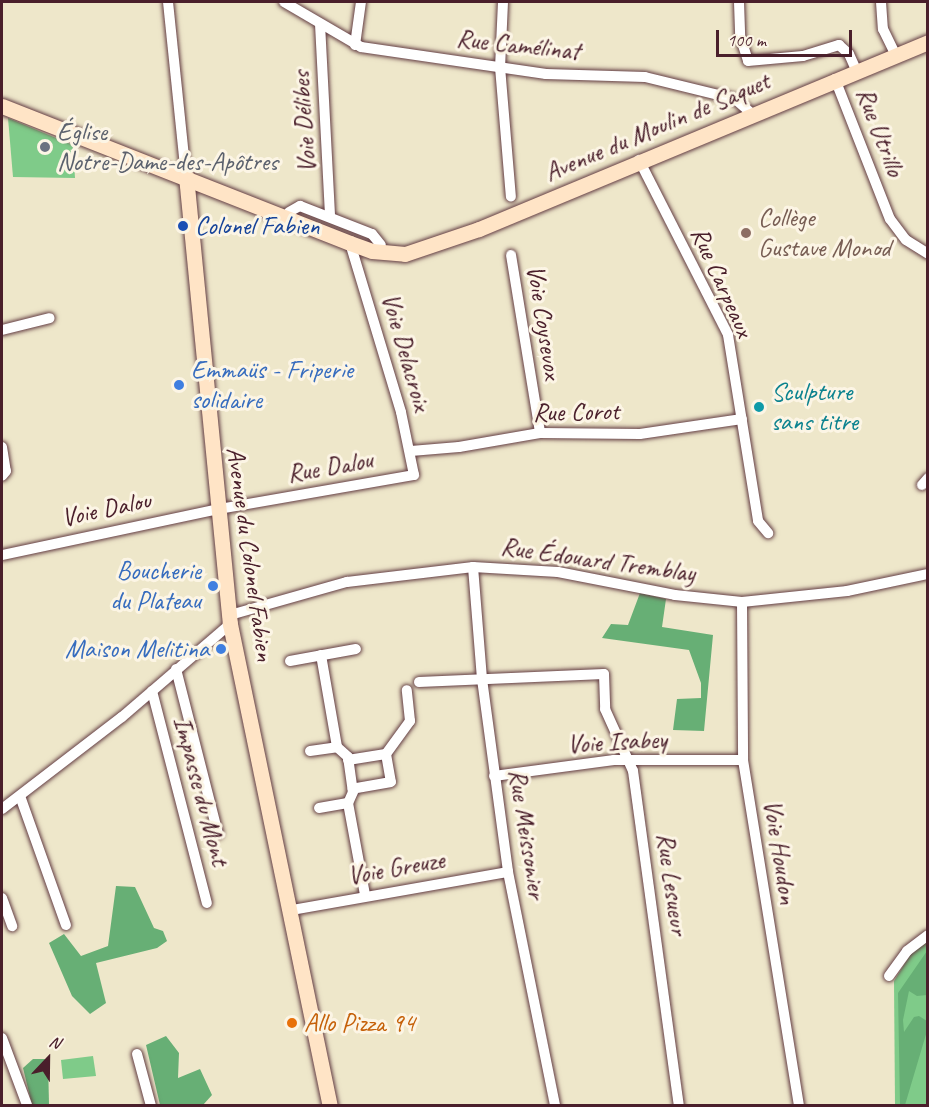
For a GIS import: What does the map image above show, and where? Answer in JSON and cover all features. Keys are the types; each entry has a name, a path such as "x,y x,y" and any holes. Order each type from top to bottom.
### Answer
{"main road":[{"name":"Avenue du Moulin de Saquet","path":"282,211 350,243 380,253 405,254 505,216 927,42"},
{"name":"Avenue du Moulin de Saquet","path":"2,106 186,176 381,245 422,243 505,216"},
{"name":"Avenue du Colonel Fabien","path":"186,176 230,620 292,910 330,1106"}],"street":[{"name":"Avenue du Colonel Fabien","path":"168,2 186,176"},
{"name":"Rue Camélinat","path":"284,2 355,45 555,75 645,77 735,99 751,114"},
{"path":"355,45 361,2"},
{"path":"503,2 500,67 512,197"},
{"path":"739,2 740,36 748,61 803,56 839,45 849,54 855,70"},
{"path":"881,2 883,29 895,54"},
{"name":"Voie Délibes","path":"320,24 332,193 330,217"},
{"name":"Rue Utrillo","path":"835,79 890,219 906,240 927,254"},
{"name":"Rue Carpeaux","path":"639,160 728,335 758,521 768,533"},
{"path":"282,211 300,206 372,234 381,245"},
{"name":"Voie Delacroix","path":"350,243 401,412 411,450 414,475"},
{"name":"Voie Coysevox","path":"511,255 540,433"},
{"path":"2,330 50,318"},
{"name":"Rue Corot","path":"411,450 459,447 540,433 639,434 742,419"},
{"path":"2,447 6,471 2,476"},
{"name":"Rue Dalou","path":"219,509 414,475"},
{"name":"Voie Dalou","path":"2,555 219,509"},
{"name":"Rue Édouard Tremblay","path":"2,809 152,691 230,620 347,582 473,567 558,572 675,595 742,602 847,591 927,574"},
{"name":"Rue Meissonier","path":"473,567 482,679 508,872 555,1106"},
{"name":"Voie Houdon","path":"742,602 743,760 799,1106"},
{"path":"290,661 356,649"},
{"path":"321,655 337,747 348,760 353,789 348,803 365,895"},
{"path":"176,669 218,834"},
{"name":"Rue Lesueur","path":"482,679 604,674 605,710 629,762 648,867 679,1106"},
{"path":"419,682 482,679"},
{"path":"348,760 386,754 410,721 407,690"},
{"name":"Impasse du Mont","path":"152,691 207,903"},
{"path":"310,751 337,747"},
{"path":"353,789 391,782 386,754"},
{"name":"Voie Isabey","path":"494,776 614,760 629,762 743,760"},
{"path":"20,796 66,926"},
{"path":"319,808 348,803"},
{"name":"Voie Greuze","path":"292,910 365,895 508,872"},
{"path":"2,898 12,927"},
{"path":"889,976 907,951 927,934"},
{"path":"2,1038 27,1105"},
{"path":"137,1053 151,1106"}],"green space":[{"path":"8,118 73,145 75,178 13,177"},
{"path":"640,593 666,599 662,627 713,635 704,731 673,730 677,699 701,698 701,683 689,650 602,638 611,624 628,625"},
{"path":"116,886 135,887 154,928 163,931 167,941 157,948 96,963 106,1003 90,1014 72,996 49,943 64,934 81,956 108,946"},
{"path":"927,940 927,1105 895,1105 894,981 910,955"},
{"path":"927,951 927,995 917,996 909,991 903,1020 904,1032 914,1017 919,1016 927,1021 927,1031 905,1105 900,1105 898,993"},
{"path":"166,1036 179,1053 178,1078 200,1069 212,1095 203,1105 160,1105 146,1045"},
{"path":"93,1056 96,1076 63,1079 61,1060"},
{"path":"33,1059 48,1059 49,1105 32,1105 23,1068"}],"place":[{"name":"Église Notre-Dame-des-Apôtres","path":"45,147"},
{"name":"Colonel Fabien","path":"183,226"},
{"name":"Collège Gustave Monod","path":"746,233"},
{"name":"Emmaüs - Friperie solidaire","path":"179,385"},
{"name":"Sculpture sans titre","path":"759,407"},
{"name":"Boucherie du Plateau","path":"213,586"},
{"name":"Maison Melitina","path":"221,649"},
{"name":"Allo Pizza 94","path":"292,1023"}]}
